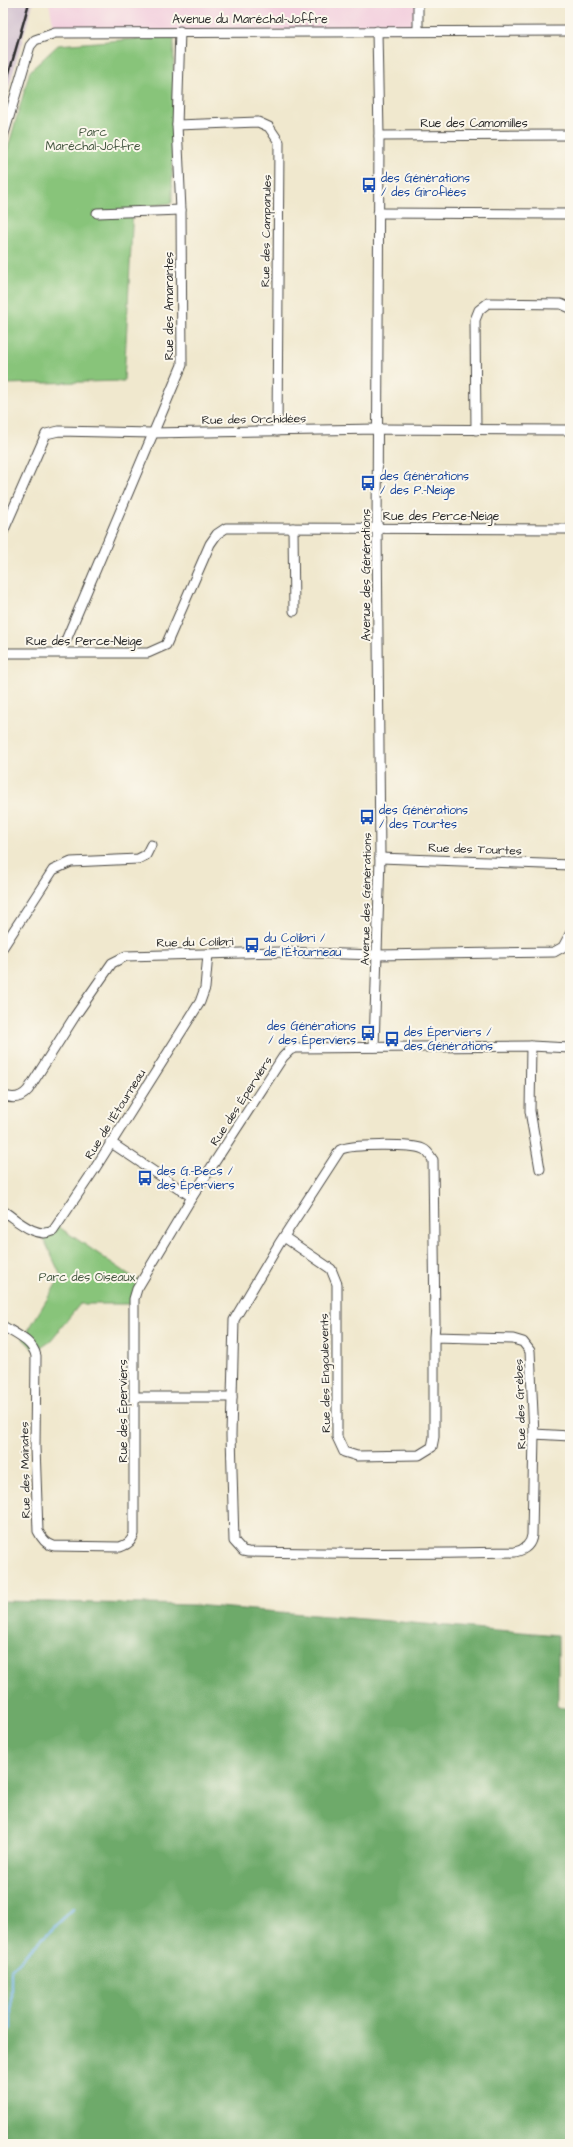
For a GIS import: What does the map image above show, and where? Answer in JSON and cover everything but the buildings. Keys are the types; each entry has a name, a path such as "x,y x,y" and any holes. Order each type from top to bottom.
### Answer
{"street":[{"path":"418,3 418,31"},
{"name":"Avenue du Maréchal-Joffre","path":"3,137 30,46 36,40 55,33 180,31 570,31"},
{"name":"Rue des Amarantes","path":"61,652 152,433 182,365 181,210 177,126 180,31"},
{"name":"Avenue des Générations","path":"374,1047 380,858 377,528 379,136 377,31"},
{"name":"Rue des Campanules","path":"177,126 258,122 274,131 279,142 277,431"},
{"name":"Rue des Camomilles","path":"379,136 570,135"},
{"path":"97,213 181,210"},
{"path":"378,213 570,214"},
{"path":"476,430 474,320 479,310 488,304 561,304 570,308"},
{"name":"Rue des Orchidées","path":"3,532 46,434 59,431 152,433 377,429 570,430"},
{"name":"Rue des Perce-Neige","path":"3,653 148,653 166,645 210,544 217,534 226,528 570,529"},
{"path":"293,528 294,611"},
{"path":"3,947 53,870 71,862 138,859 146,855 151,845"},
{"name":"Rue des Tourtes","path":"380,858 570,865"},
{"name":"Rue du Colibri","path":"3,1095 11,1098 19,1097 28,1090 75,1016 112,963 126,956 280,952 377,955 554,952 563,947 570,934"},
{"name":"Rue de l'Étourneau","path":"3,1211 34,1232 41,1234 53,1231 94,1170 110,1142 200,1002 205,988 208,954"},
{"path":"531,1046 530,1111 540,1169"},
{"name":"Rue des Éperviers","path":"129,1544 134,1534 136,1398 135,1295 138,1285 192,1197 283,1057 290,1050 295,1048 531,1046 570,1048"},
{"path":"110,1142 192,1197"},
{"name":"Rue des Grèbes","path":"350,1146 414,1146 427,1152 433,1160 434,1337 513,1339 523,1342 530,1351 534,1434 532,1535 528,1545 521,1551 417,1554 248,1552 243,1551 234,1541 231,1435 234,1320 284,1237 340,1150 350,1146"},
{"name":"Rue des Engoulevents","path":"284,1237 331,1269 334,1275 336,1284 337,1436 344,1452 357,1456 418,1455 432,1447 434,1437 434,1337"},
{"name":"Rue des Mainates","path":"3,1326 26,1341 32,1347 36,1356 35,1447 38,1531 40,1535 48,1545 54,1546 120,1547 129,1544"},
{"path":"136,1398 232,1397"},
{"path":"534,1434 570,1436"}],"shaded area":[{"path":"3,3 33,3 3,108"},
{"path":"49,3 418,3 418,31 55,33"}],"green space":[{"name":"Parc Maréchal-Joffre","path":"174,36 172,203 133,208 124,381 3,384 3,165 30,71 58,45"},
{"name":"Parc des Oiseaux","path":"56,1225 140,1282 134,1304 80,1304 51,1340 35,1351 23,1339 61,1276 41,1233"},
{"path":"3,1601 194,1605 558,1635 558,1705 570,1711 570,2144 3,2144"}],"waterway":[{"path":"3,2037 11,2027 11,1969 73,1909"}],"railway":[{"path":"3,94 29,3"}],"place":[{"name":"des Générations / des Giroflées","path":"369,185"},
{"name":"des Générations / des P.-Neige","path":"368,483"},
{"name":"des Générations / des Tourtes","path":"367,817"},
{"name":"du Colibri / de l'Étourneau","path":"252,945"},
{"name":"des Générations / des Éperviers","path":"368,1033"},
{"name":"des Éperviers / des Générations","path":"392,1039"},
{"name":"des G.-Becs / des Éperviers","path":"145,1178"}]}
